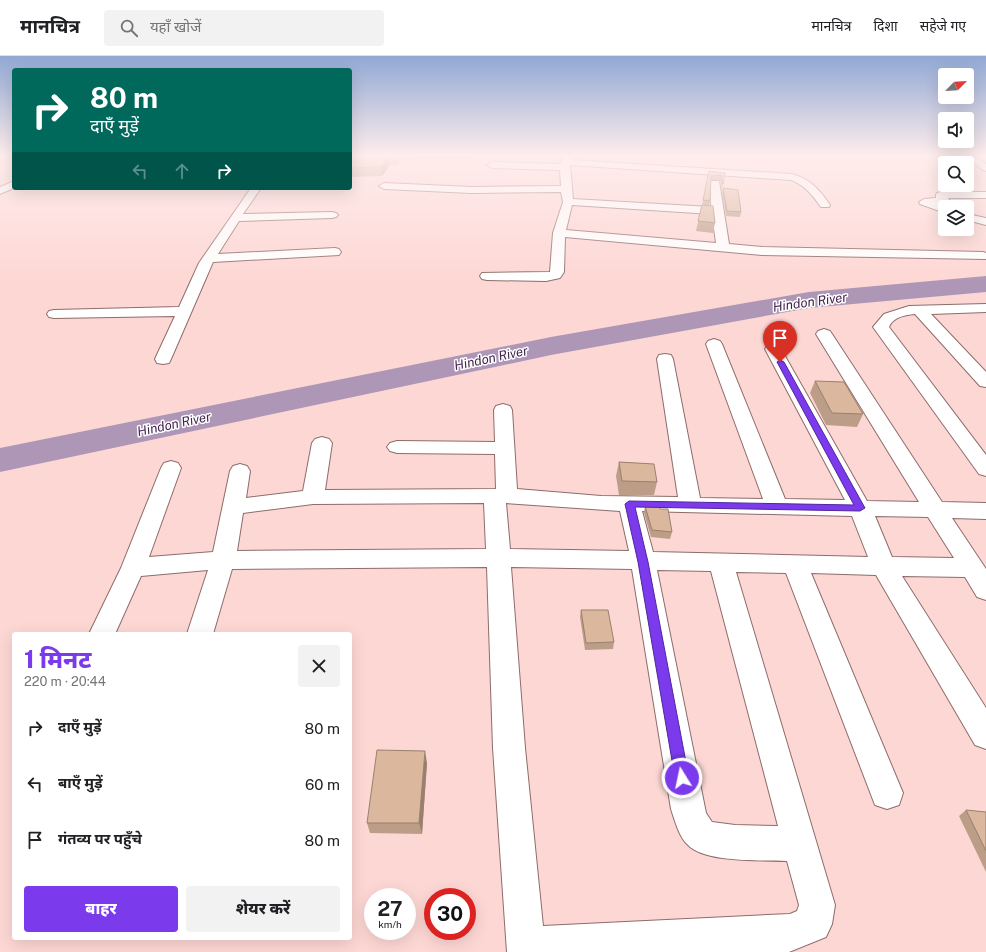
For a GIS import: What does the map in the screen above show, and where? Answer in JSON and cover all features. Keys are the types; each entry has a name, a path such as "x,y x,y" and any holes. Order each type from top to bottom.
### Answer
{"street":[{"path":"163,359 209,258 249,198"},
{"path":"487,276 546,277 555,275 557,272 559,233 568,202 567,198"},
{"path":"717,198 717,211 723,248"},
{"path":"819,198 825,205"},
{"path":"938,201 924,202 938,207"},
{"path":"568,202 717,211"},
{"path":"236,218 332,214"},
{"path":"974,219 986,222"},
{"path":"559,233 762,251 983,256"},
{"path":"209,258 335,252"},
{"path":"986,308 898,312 888,316 884,320 881,327 986,469"},
{"path":"919,310 986,382"},
{"path":"54,314 186,311"},
{"path":"824,334 986,590"},
{"path":"714,344 777,506"},
{"path":"773,349 860,508 884,567 986,735"},
{"path":"665,359 690,505"},
{"path":"503,410 505,448 501,496 499,558 508,748 526,949 790,933 813,924 817,905 721,563"},
{"path":"313,498 322,443"},
{"path":"397,447 505,448"},
{"path":"103,632 133,568 171,468"},
{"path":"201,632 223,560 240,471"},
{"path":"234,507 313,498 501,496 629,504 777,506 986,512"},
{"path":"629,504 643,562 688,809 694,825 703,836 718,840 800,844"},
{"path":"133,568 223,560 499,558 971,568"},
{"path":"795,565 887,793"}],"building":[{"path":"703,198 710,198 710,201 703,200"},
{"path":"725,198 739,198 741,212 727,211"},
{"path":"702,205 713,206 715,223 698,221"},
{"path":"815,381 844,382 863,414 832,413"},
{"path":"619,462 654,464 657,482 622,481"},
{"path":"645,506 659,506 660,509 668,509 672,532 652,530"},
{"path":"581,610 608,610 614,642 586,643"},
{"path":"377,750 425,751 419,823 367,823"},
{"path":"966,810 986,812 986,851"}],"waterway":[{"name":"Hindon River","path":"0,460 551,346 809,300 986,284"}],"route":[{"path":"682,778 643,562 629,504 860,508 780,362"}]}
